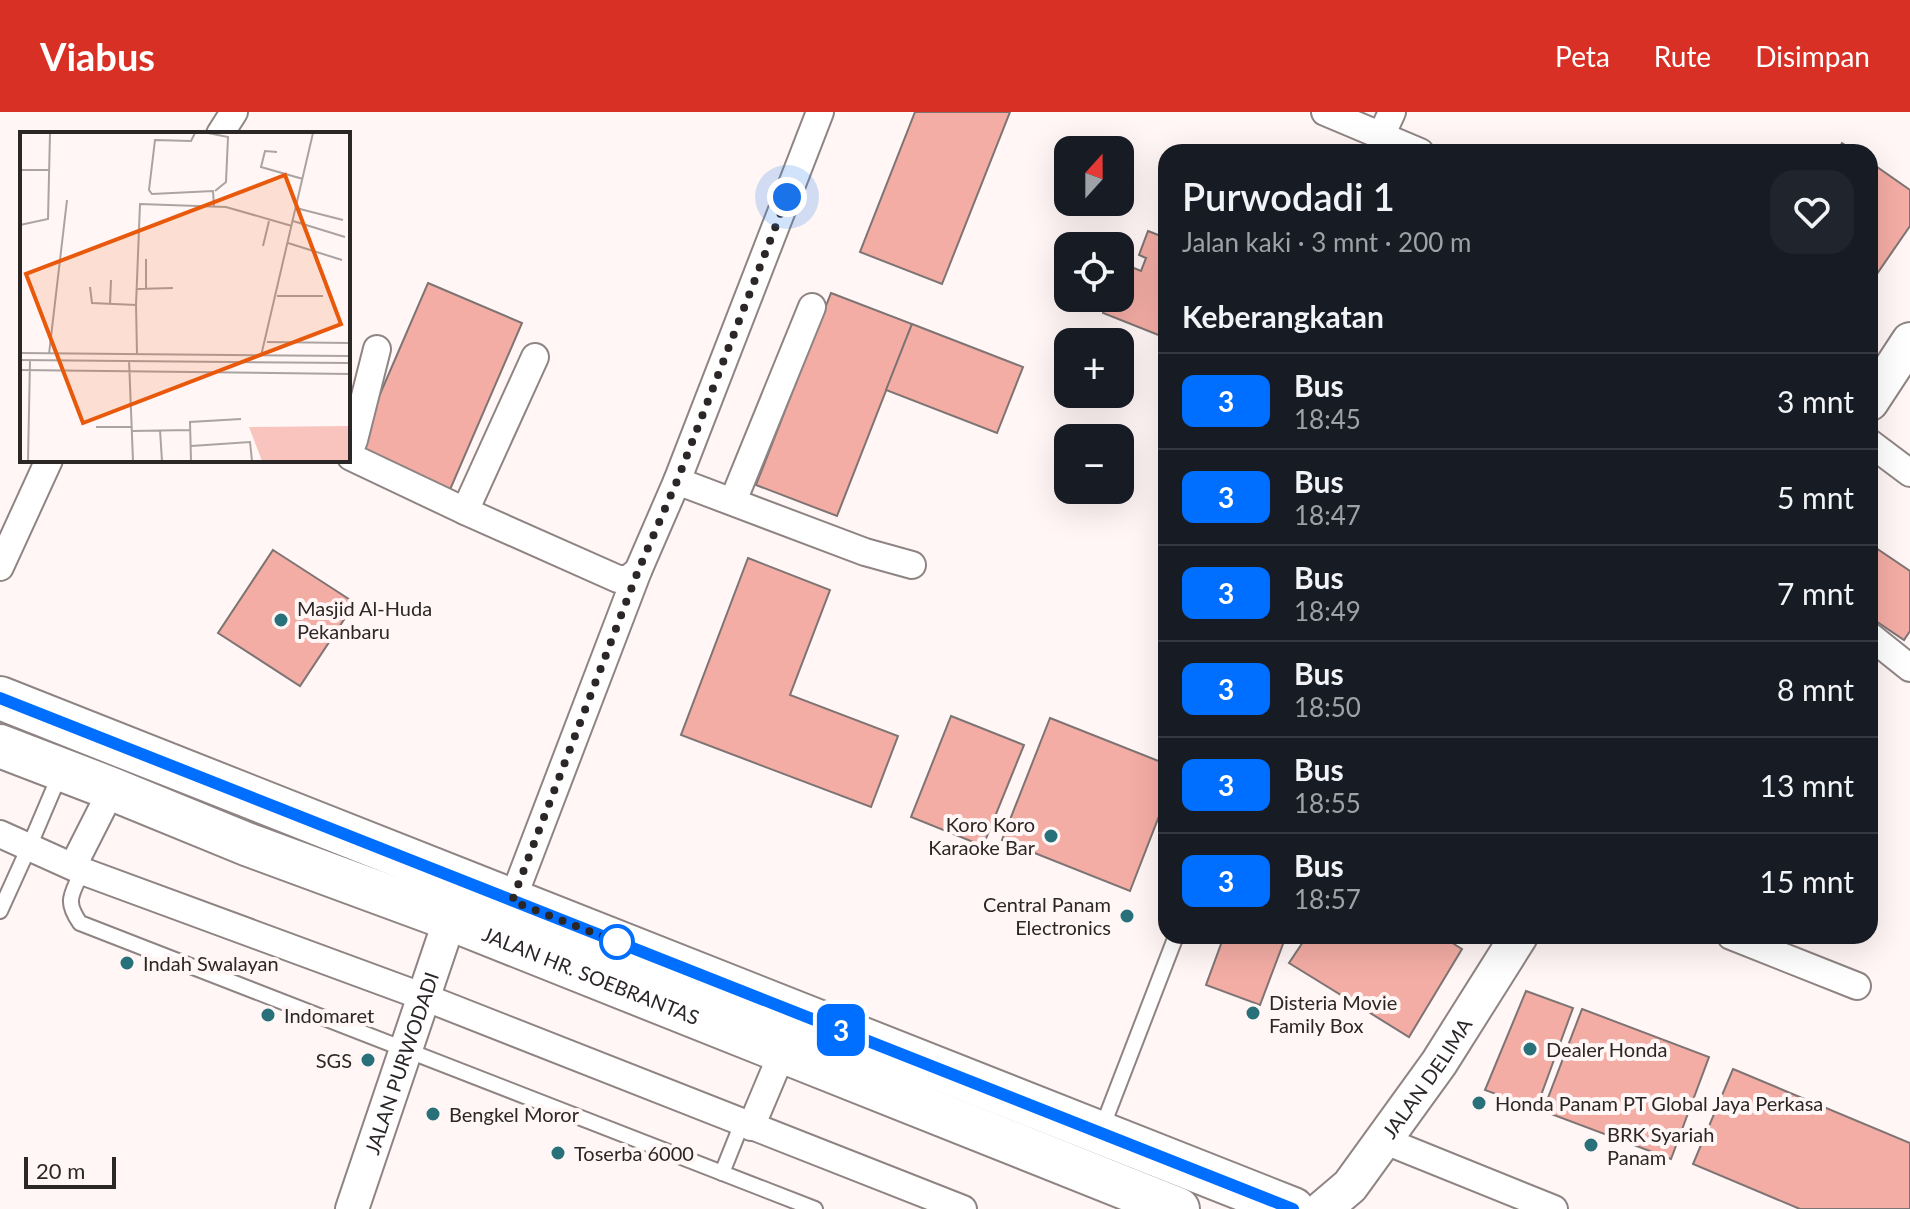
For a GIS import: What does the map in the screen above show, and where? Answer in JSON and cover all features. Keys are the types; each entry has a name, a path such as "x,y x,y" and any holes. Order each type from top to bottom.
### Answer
{"main road":[{"path":"1878,391 1908,350"},
{"name":"JALAN HR. SOEBRANTAS","path":"0,698 1293,1209"},
{"name":"JALAN HR. SOEBRANTAS","path":"0,746 249,845 450,919 1178,1209"},
{"name":"JALAN DELIMA","path":"1323,1209 1350,1186 1439,1063 1514,944"}],"street":[{"path":"221,132 234,112"},
{"path":"512,901 628,575 677,481 820,112"},
{"path":"1325,112 1400,144"},
{"path":"1381,136 1392,112"},
{"path":"733,501 812,307"},
{"path":"377,349 351,457 465,511 628,575"},
{"path":"465,511 535,357"},
{"path":"1878,449 1910,473"},
{"path":"0,567 48,462"},
{"path":"677,481 865,552 912,565"},
{"path":"1878,642 1910,668"},
{"path":"77,869 112,789"},
{"path":"0,834 77,869 424,997 963,1209"},
{"name":"JALAN PURWODADI","path":"352,1209 450,919"},
{"path":"1751,944 1857,986"},
{"path":"747,1125 783,1051"},
{"path":"1383,1140 1554,1209"}],"lane":[{"path":"0,911 61,770"},
{"path":"77,869 70,900 72,911 80,923 815,1209"},
{"path":"1100,1132 1173,944"},
{"path":"722,1173 747,1125"}],"building":[{"path":"915,112 1010,112 942,284 860,252"},
{"path":"1878,168 1910,190 1910,226 1878,272"},
{"path":"1148,231 1158,235 1158,335 1103,313 1134,312 1134,268 1141,271 1146,258 1139,255"},
{"path":"428,283 522,323 449,492 355,452"},
{"path":"831,293 912,324 837,516 756,485"},
{"path":"912,324 1023,367 997,433 886,390"},
{"path":"1878,549 1910,571 1910,631 1904,640 1878,622"},
{"path":"273,550 355,603 300,686 218,633"},
{"path":"748,558 830,590 790,695 898,736 871,807 681,735"},
{"path":"951,716 1024,745 983,846 911,817"},
{"path":"1050,718 1158,761 1158,819 1130,891 1002,840"},
{"path":"1221,944 1283,944 1260,1005 1206,985"},
{"path":"1302,944 1454,944 1462,949 1409,1037 1289,963"},
{"name":"Dealer Honda","path":"1526,991 1573,1008 1536,1109 1485,1090"},
{"path":"1582,1009 1709,1057 1671,1159 1543,1111"},
{"path":"1733,1069 1910,1143 1910,1209 1800,1209 1693,1164"}],"bus line":[{"name":"3","path":"0,698 1293,1209"}],"place":[{"name":"Masjid Al-Huda Pekanbaru","path":"281,620"},
{"name":"Koro Koro Karaoke Bar","path":"1051,836"},
{"name":"Central Panam Electronics","path":"1127,916"},
{"name":"Indah Swalayan","path":"127,963"},
{"name":"Disteria Movie Family Box","path":"1253,1013"},
{"name":"Indomaret","path":"268,1015"},
{"name":"Dealer Honda","path":"1530,1049"},
{"name":"SGS","path":"368,1060"},
{"name":"Honda Panam PT Global Jaya Perkasa","path":"1479,1103"},
{"name":"Bengkel Moror","path":"433,1114"},
{"name":"BRK Syariah Panam","path":"1591,1145"},
{"name":"Toserba 6000","path":"558,1153"}],"route":[{"path":"617,942 630,947 512,901 638,571 677,481 787,197"}]}
